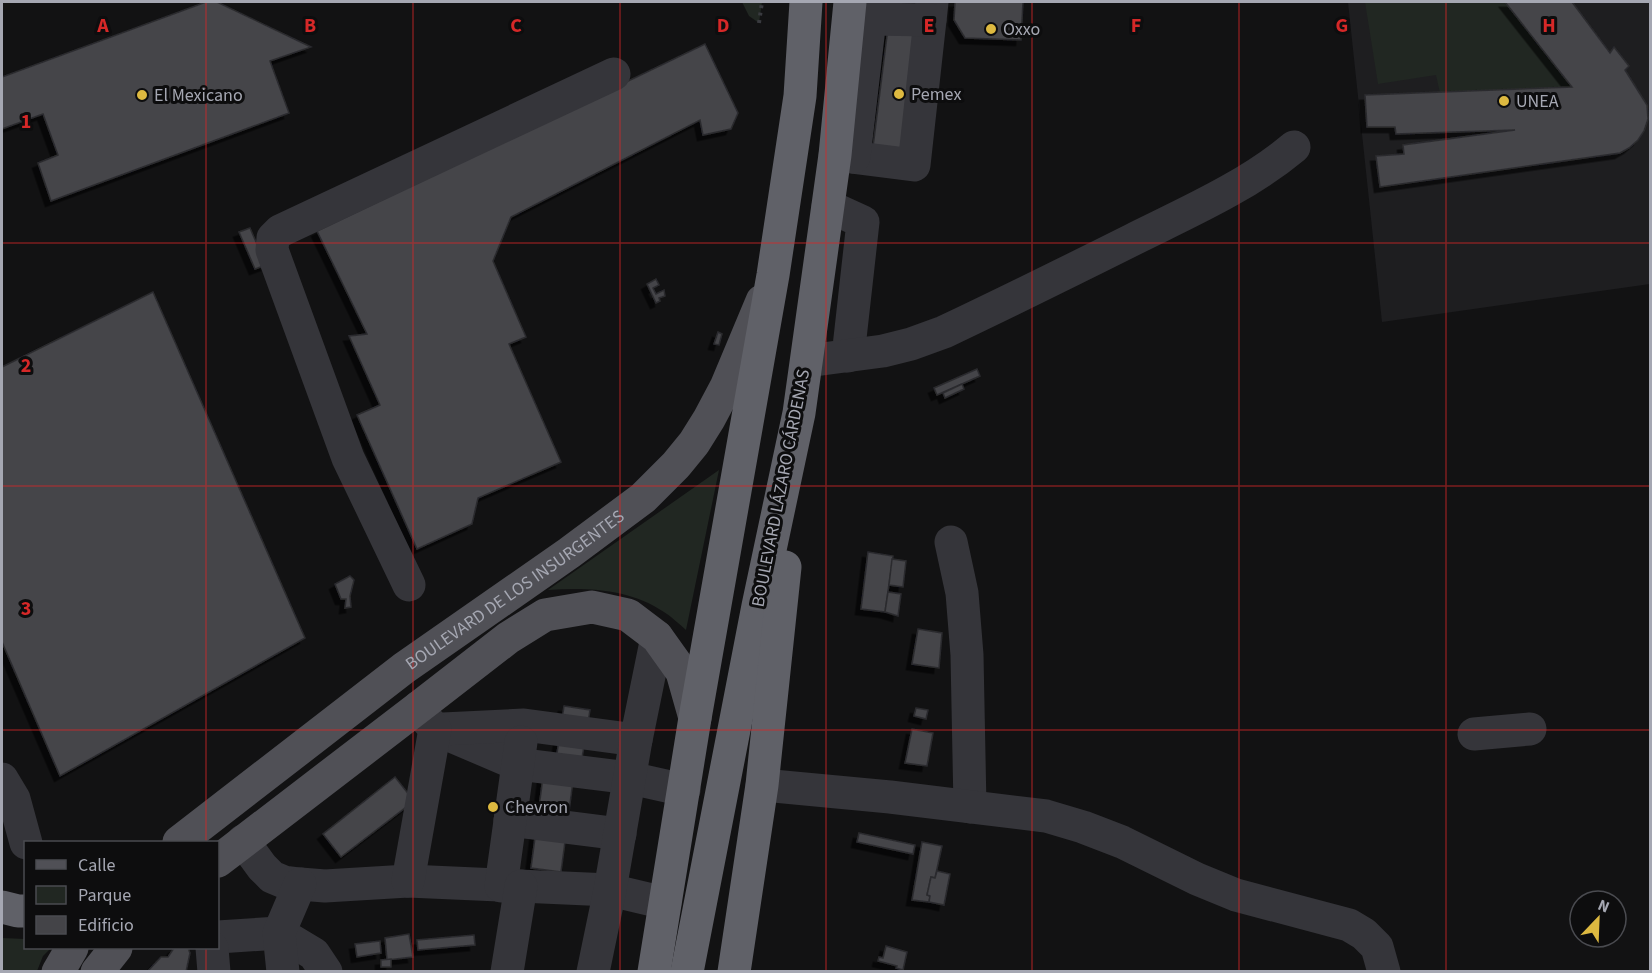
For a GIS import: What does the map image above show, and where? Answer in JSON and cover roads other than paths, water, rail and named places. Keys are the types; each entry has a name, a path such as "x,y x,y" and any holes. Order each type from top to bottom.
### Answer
{"highway":[{"path":"800,2 800,96"},
{"path":"654,972 695,718 773,275 800,96 806,2"},
{"name":"BOULEVARD LÁZARO CÁRDENAS","path":"687,972 758,606 799,413 828,206 842,148 850,2"},
{"path":"842,148 856,25 863,2"},
{"path":"734,972 762,785 799,413"},
{"path":"2,907 24,911"}],"main road":[{"name":"BOULEVARD DE LOS INSURGENTES","path":"181,841 404,668 579,546 643,498 676,465 694,443 709,419 722,395 773,275"},
{"name":"BOULEVARD DE LOS INSURGENTES","path":"219,860 243,841 427,718 508,638 545,615 592,607 628,615 657,637 682,672 695,718"},
{"path":"404,668 427,718"},
{"path":"58,972 71,949"},
{"path":"97,972 115,949"}],"lane":[{"path":"931,11 914,165 842,148 870,19 931,11"},
{"path":"409,585 348,458 273,249 273,238 280,231 615,74"},
{"path":"807,361 883,351 944,332 1202,205 1251,179 1294,147"},
{"path":"828,206 863,222 848,356"},
{"path":"951,542 962,594 967,655 970,807"},
{"path":"593,972 657,637"},
{"path":"427,718 524,725 636,740"},
{"path":"427,718 517,764 630,778 684,790"},
{"path":"408,881 427,718"},
{"path":"507,972 511,886 510,820 524,725"},
{"path":"1474,734 1530,729"},
{"path":"2,779 14,799 25,841"},
{"path":"762,785 1046,816 1083,827 1122,842 1197,879 1236,895 1349,925 1364,934 1377,947 1384,972"},
{"path":"510,820 620,834"},
{"path":"243,841 262,867 272,877 284,882 325,886 408,881 610,890 665,903"},
{"path":"282,972 279,933 300,884"},
{"path":"219,937 279,933 314,954 326,972"},
{"path":"212,949 214,972"}],"place":[{"name":"Oxxo","path":"991,29"},
{"name":"Pemex","path":"899,94"},
{"name":"El Mexicano","path":"142,95"},
{"name":"UNEA","path":"1504,101"},
{"name":"Chevron","path":"493,807"}]}
